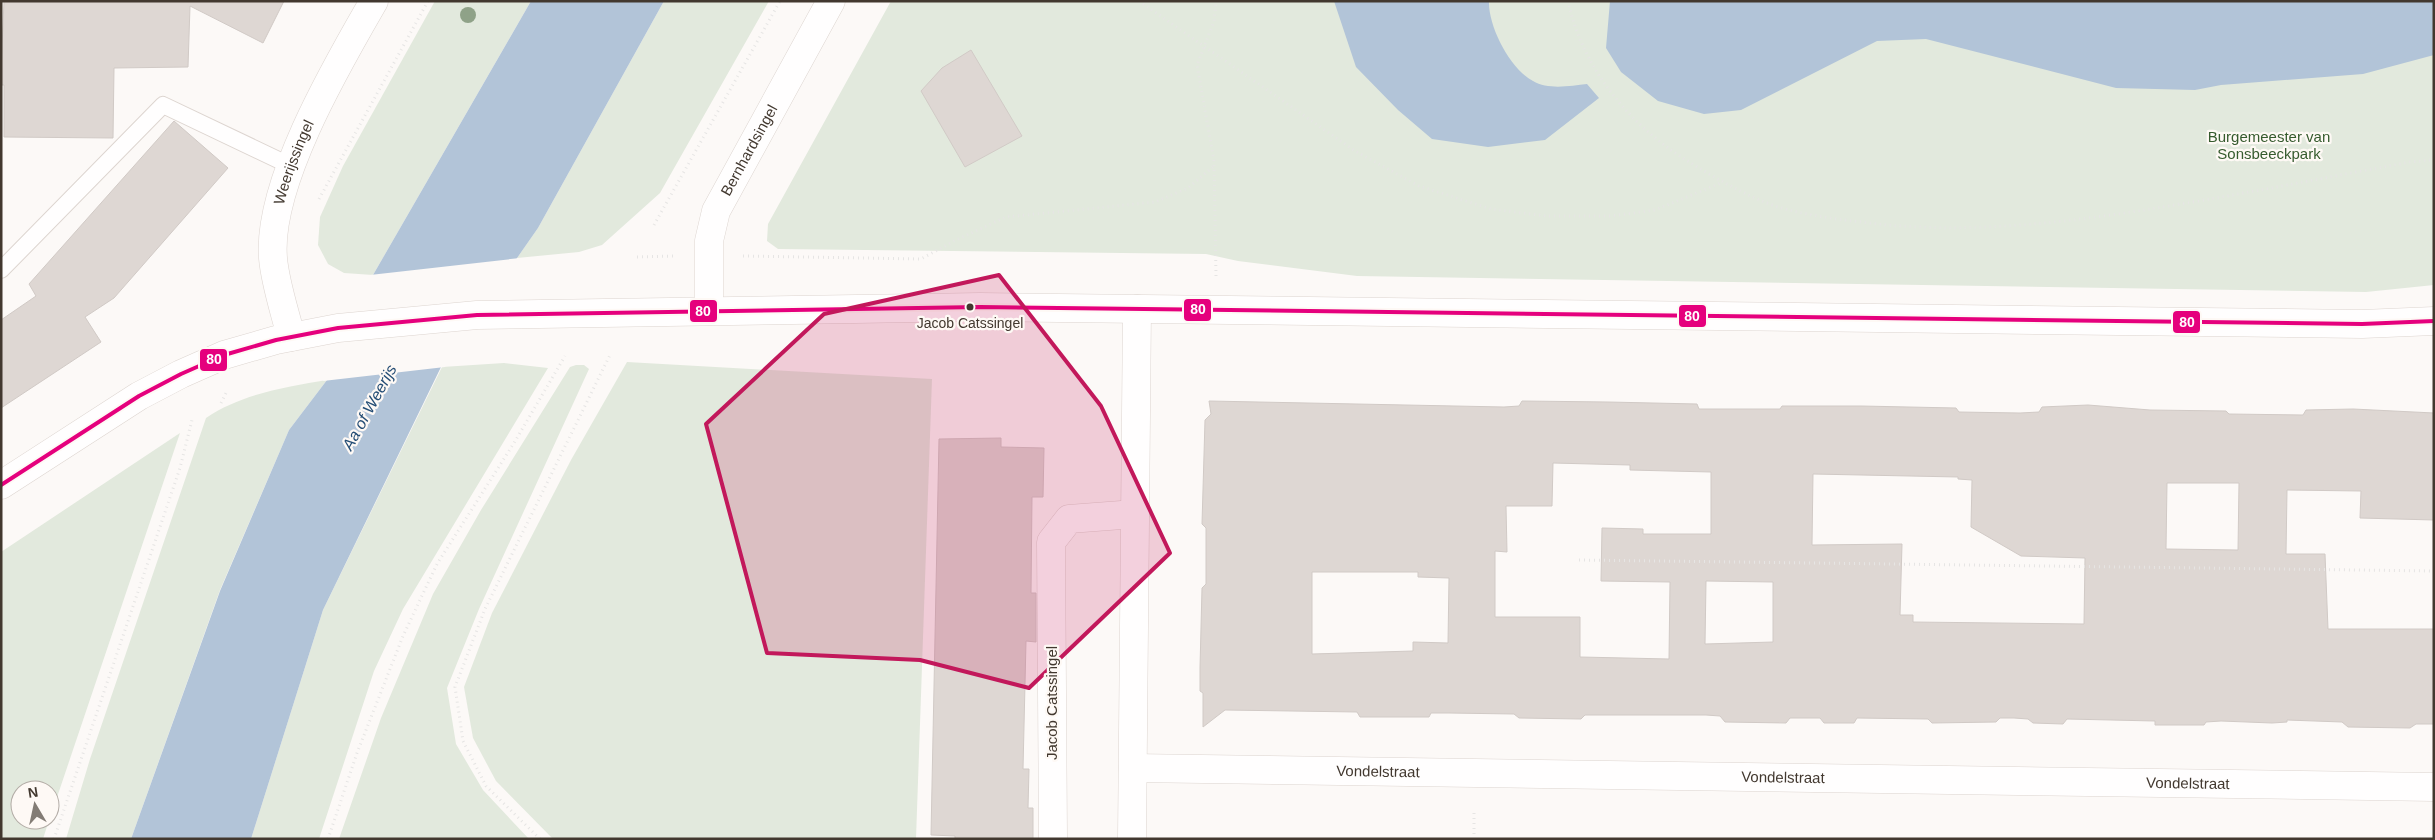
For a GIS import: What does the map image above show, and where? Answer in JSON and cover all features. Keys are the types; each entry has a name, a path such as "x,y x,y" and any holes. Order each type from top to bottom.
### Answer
{"street":[{"name":"Weerijssingel","path":"291,337 273,259 273,236 278,205 291,166 338,64 374,1"},
{"name":"Bernhardsingel","path":"709,311 709,255 712,226 724,194 831,1"},
{"path":"1,485 154,387 210,360 260,344 291,337 415,320 477,315 980,308 2362,324 2434,321"},
{"path":"1132,839 1137,309"},
{"name":"Jacob Catssingel","path":"1053,839 1051,542 1069,518 1135,514"},
{"name":"Vondelstraat","path":"1133,768 2434,787"}],"lane":[{"path":"1,270 163,105 291,166"}],"path":[{"path":"319,200 428,1"},
{"path":"654,225 780,1"},
{"path":"1139,1 1355,151 1419,186 1491,209 1547,216 1612,216 1656,210 1721,183"},
{"path":"1216,1 1214,22 1197,65 1214,166 1216,310"},
{"path":"1568,1 1588,58 1626,112 1663,146 1721,183 1769,204 1823,217 1901,227 1993,228 2095,218 2410,162 2434,160"},
{"path":"637,257 709,255 921,259 1006,217 1155,202 1188,188 1214,166"},
{"path":"540,839 486,786 463,741 455,687 485,609 610,355"},
{"path":"328,839 356,753 395,654 432,573 565,356"},
{"path":"54,839 176,477 192,420"},
{"path":"1579,560 2434,571"}],"highlighted area":[{"path":"999,275 1101,406 1170,553 1029,688 920,660 767,653 706,424 824,314"}],"green space":[{"path":"435,1 531,1 373,275 344,273 328,264 318,245 320,217 343,166"},
{"path":"664,1 769,1 660,193 602,245 579,252 517,258 538,228"},
{"name":"Burgemeester van Sonsbeeckpark","path":"891,1 2434,1 2434,285 2366,292 1357,276 1238,261 1206,254 778,249 767,241 768,224"},
{"path":"627,362 932,379 916,839 553,839 496,781 473,738 464,687 492,613 571,460"},
{"path":"504,363 548,368 403,609 374,671 319,839 251,839 323,610 442,367"},
{"path":"584,365 589,369 479,609 447,688 456,744 483,790 529,839 339,839 381,718 433,594 481,510 570,367"},
{"path":"327,380 289,430 220,590 131,839 66,839 90,759 206,418 249,397"},
{"path":"180,433 60,788 60,780 10,780 10,830 46,830 43,839 1,839 1,552"}],"water":[{"name":"Aa of Weerijs","path":"531,1 664,1 538,228 441,367 323,610 251,839 131,839 220,591 289,430 327,380 373,275"},
{"path":"1334,1 1489,1 1496,34 1509,57 1524,75 1545,86 1559,87 1587,84 1599,98 1545,140 1488,147 1432,139 1398,110 1356,67"},
{"path":"1610,1 2434,1 2434,55 2363,74 2221,85 2195,90 2116,88 1926,39 1877,41 1741,110 1704,114 1658,101 1621,72 1606,48"}],"pier":[{"path":"520,258 445,367 323,381 370,275"}],"building":[{"path":"4,1 284,1 263,43 190,6 188,67 114,68 113,138 4,137 4,85 1,85 1,71"},
{"path":"971,50 1022,136 965,167 921,91 942,68"},
{"path":"174,121 228,168 114,298 85,317 101,342 1,408 1,320 36,296 29,284"},
{"path":"1209,401 1504,407 1519,406 1522,401 1608,402 1697,404 1699,409 1861,406 1956,408 1959,412 2020,413 2039,412 2042,407 2088,405 2150,410 2226,411 2229,414 2303,415 2306,410 2353,409 2434,413 2434,520 2360,518 2361,491 2287,490 2286,554 2325,554 2328,629 2434,629 2434,724 2416,724 2410,728 2348,727 2342,722 2287,720 2287,722 2272,723 2221,721 2206,722 2204,725 2155,725 2155,721 2067,719 2063,724 2033,723 2028,719 2014,718 2000,718 1996,722 1932,723 1928,719 1857,718 1854,723 1824,723 1820,718 1790,718 1786,723 1725,722 1720,716 1706,715 1585,715 1581,719 1519,718 1514,714 1431,713 1429,717 1360,717 1357,712 1225,710 1203,727 1203,693 1200,691 1200,668 1202,588 1206,584 1206,528 1202,524 1205,420 1211,414","holes":["1553,463 1630,465 1630,470 1711,472 1711,534 1643,534 1643,529 1602,528 1601,581 1670,582 1669,659 1580,657 1580,617 1495,617 1495,551 1507,552 1506,506 1552,506","1813,474 1958,477 1958,479 1972,480 1971,527 2021,556 2085,558 2084,624 1913,622 1913,615 1900,615 1902,544 1812,545","2167,483 2239,483 2238,550 2166,549","1312,572 1418,572 1418,577 1449,578 1448,643 1413,642 1413,651 1312,654","1706,581 1773,582 1773,642 1705,644"]},
{"path":"1001,438 1001,447 1044,448 1043,497 1032,497 1031,593 1036,593 1036,642 1026,641 1023,769 1029,769 1028,808 1033,808 1033,839 955,839 955,836 931,835 939,439"}],"transit line":[{"name":"80","path":"1,485 139,396 181,374 224,355 276,340 338,328 477,315 980,307 2362,324 2434,321"}],"place":[{"name":"Jacob Catssingel","path":"970,307"}]}
